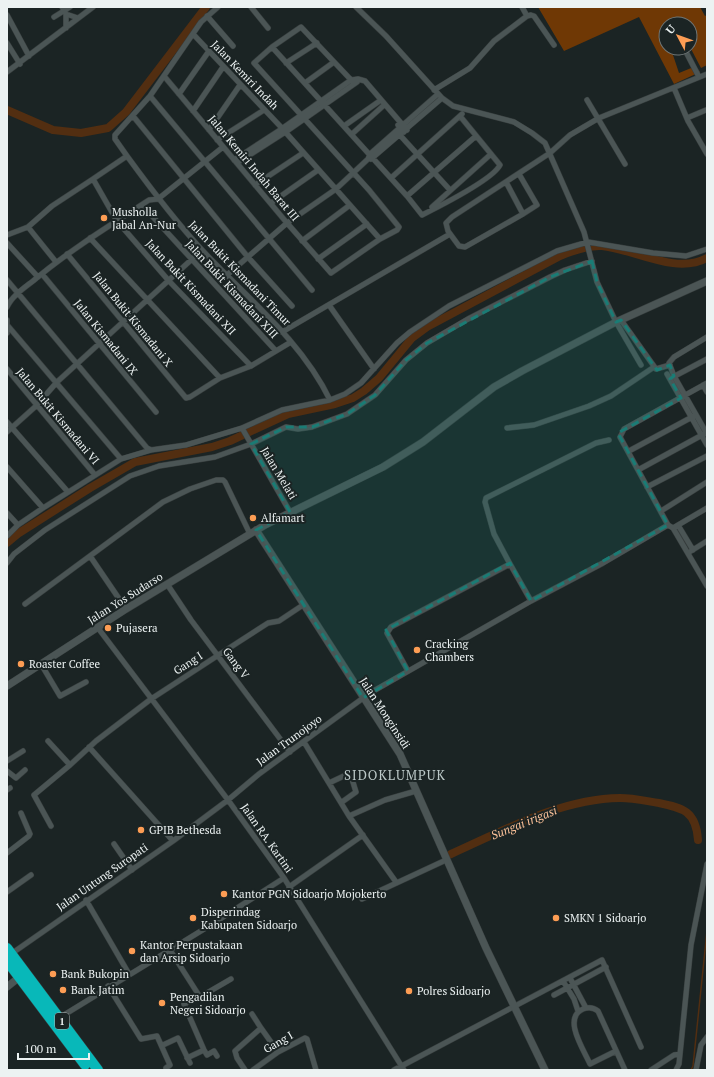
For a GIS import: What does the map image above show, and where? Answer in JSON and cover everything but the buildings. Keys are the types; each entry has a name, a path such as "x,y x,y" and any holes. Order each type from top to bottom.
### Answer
{"highway":[{"name":"1","path":"8,955 17,972 89,1070"},
{"name":"1","path":"17,972 59,1018 98,1070"}],"main road":[{"name":"Jalan Yos Sudarso","path":"7,686 126,609 253,532 290,512 383,467 423,442 494,388 522,371 618,321 707,281"},
{"name":"Jalan Monginsidi","path":"253,532 303,604 386,731 396,749 416,790 446,860 545,1070"},
{"path":"7,987 17,972"}],"street":[{"path":"54,17 70,7"},
{"path":"7,72 20,64 93,7"},
{"path":"218,7 207,16 150,96 133,116 247,256 292,306"},
{"path":"251,7 268,28"},
{"path":"356,7 386,36 438,94 453,106 514,122 540,138 550,153 588,244 597,282 640,365"},
{"path":"522,7 528,16"},
{"path":"64,10 78,18"},
{"path":"64,10 66,28"},
{"path":"7,15 29,56"},
{"path":"207,16 233,46"},
{"path":"227,275 286,223 336,189 400,128 470,68 494,42 528,16 534,16 554,45"},
{"path":"353,82 301,27 254,62 254,65 399,227 397,230 380,239"},
{"name":"Jalan Kemiri Indah","path":"193,34 208,52 284,131 380,239"},
{"path":"7,42 20,64"},
{"path":"286,63 317,43"},
{"path":"272,48 352,134 422,215 464,192 499,168 499,163 460,116"},
{"path":"179,94 208,52"},
{"path":"688,56 699,78"},
{"path":"305,83 334,62"},
{"path":"193,111 223,67"},
{"path":"519,174 537,205 465,247 459,246 446,226 448,220 550,153 570,135 599,118 707,74"},
{"name":"Jalan Kemiri Indah Barat III","path":"164,76 286,223 329,272 334,272 380,239"},
{"path":"235,161 284,131 353,82 363,84 404,132"},
{"path":"209,130 240,85"},
{"path":"674,88 687,118 707,154"},
{"path":"371,157 404,132 438,94"},
{"path":"150,96 312,290"},
{"path":"588,100 625,164"},
{"path":"344,126 379,101"},
{"path":"379,101 404,132 417,154 450,190"},
{"path":"352,134 383,106"},
{"path":"217,140 264,110"},
{"path":"391,178 466,110"},
{"path":"687,118 706,110"},
{"name":"Jalan Bukit Kismadani Timur","path":"133,116 115,135 115,139 158,199 202,250 291,342 322,383 330,400"},
{"path":"407,196 476,136"},
{"path":"7,307 19,292 56,262 90,238 142,205 153,199 158,199 223,147"},
{"path":"255,185 303,153"},
{"path":"427,212 492,154"},
{"path":"7,235 28,227 52,206 127,156"},
{"path":"271,204 318,170"},
{"name":"Jalan Bukit Kismadani XII","path":"93,179 117,221 169,281 250,366"},
{"path":"506,182 523,214"},
{"path":"458,183 464,192"},
{"name":"Jalan Bukit Kismadani XIII","path":"142,205 276,351"},
{"path":"302,240 350,205"},
{"path":"318,259 367,224"},
{"path":"28,227 56,262"},
{"path":"282,332 450,234"},
{"path":"90,238 220,378 250,366 291,342"},
{"name":"Jalan Kismadani IX","path":"7,243 40,275 156,412"},
{"path":"7,536 18,525 43,508 121,459 151,450 186,445 244,430 282,410 330,400 354,389 402,339 449,306 557,251 588,244 686,256 707,249"},
{"path":"7,432 36,406 57,382 202,250"},
{"name":"Jalan Bukit Kismadani X","path":"67,254 183,396 190,398 220,378"},
{"path":"7,563 14,554 45,530 130,476 159,466 205,460 250,443 286,427 298,429 312,427 347,414 375,395 406,360 427,343 468,319 550,277 591,259"},
{"path":"7,280 19,292 147,448 151,450"},
{"path":"329,305 374,369"},
{"path":"7,320 7,333"},
{"path":"618,321 654,366 659,369 670,365"},
{"path":"8,326 121,459"},
{"path":"707,338 674,357 670,361 670,376 705,434 707,444"},
{"path":"670,376 707,359"},
{"path":"507,428 534,425 589,406 611,396 654,366"},
{"name":"Jalan Bukit Kismadani VI","path":"7,369 36,406 95,475"},
{"path":"707,392 705,384 621,432 620,437 661,511 691,551 704,575 707,586"},
{"path":"629,452 694,416"},
{"path":"7,422 68,492"},
{"name":"Jalan Melati","path":"244,430 290,512"},
{"path":"638,470 705,434"},
{"path":"531,600 494,534 485,502 486,498 596,443 609,440"},
{"path":"647,487 707,456"},
{"path":"7,467 43,508"},
{"path":"25,604 163,502 190,489 216,480 223,480 225,482 253,532"},
{"path":"661,511 707,482"},
{"name":"Jalan Trunojoyo","path":"228,800 259,774 363,698 531,600 707,508"},
{"path":"7,513 18,525"},
{"path":"691,551 707,541"},
{"path":"90,556 126,609"},
{"path":"408,671 387,633 389,629 510,564"},
{"name":"Gang V","path":"167,584 218,656 290,752"},
{"name":"Gang I","path":"51,826 33,796 89,747 151,699 268,623 280,621 303,604"},
{"name":"Jalan RA. Kartini","path":"98,628 228,800 284,878 403,1068"},
{"path":"41,664 60,696 86,682"},
{"path":"48,741 70,765"},
{"path":"304,742 342,802 349,816 396,882"},
{"path":"89,747 173,841"},
{"path":"7,761 23,751"},
{"path":"7,771 16,778 25,770"},
{"path":"329,783 346,775 352,779 356,792 342,802"},
{"path":"349,816 385,800 416,790"},
{"name":"Jalan Untung Suropati","path":"8,955 86,900 132,870 228,800"},
{"path":"8,850 30,834 21,813"},
{"path":"289,887 363,835"},
{"path":"114,844 132,870"},
{"path":"362,899 446,860"},
{"path":"676,1070 680,1054 691,945 707,864"},
{"path":"7,892 31,875"},
{"path":"59,1018 108,986 170,950 284,878"},
{"path":"86,900 129,974"},
{"path":"170,950 199,996"},
{"path":"394,1070 403,1068 602,960 640,1047"},
{"path":"554,995 606,967"},
{"path":"570,978 586,1008"},
{"path":"206,1054 184,1004 199,996 202,997 231,979"},
{"path":"563,981 574,999 578,1011"},
{"path":"108,986 141,1039 156,1035 163,1045 170,1064 166,1068"},
{"path":"616,1051 590,1064 574,1028 574,1017 578,1011 586,1008 598,1010 625,1070"},
{"path":"252,1014 278,1052"},
{"path":"245,1070 237,1058 235,1051 261,1028"},
{"path":"696,1070 701,1045 707,1037"},
{"path":"163,1045 178,1038 189,1061 214,1051 217,1056"},
{"name":"Gang I","path":"253,1070 278,1052 306,1039 316,1070"},
{"path":"651,1070 674,1055 680,1054"}],"highlighted area":[{"path":"592,261 597,282 616,322 621,320 657,370 670,365 674,376 670,379 681,398 618,433 668,525 531,601 510,563 386,630 408,671 363,698 256,530 290,512 251,444 286,427 312,427 347,414 375,395 406,360 427,343 550,277"}],"shaded area":[{"path":"538,7 700,7 705,16 707,15 707,65 701,68 695,56 698,56 698,16 658,16 658,53 639,17 564,51"},
{"path":"659,56 673,56 679,73 696,66 700,72 674,84"}],"waterway":[{"path":"7,110 53,130 81,133 108,128 126,112 206,7"},
{"path":"7,543 19,533 90,488 135,462 212,447 230,441 288,414 335,404 353,398 379,378 412,338 427,327 560,256 586,247 602,246 654,260 682,264 707,258"},
{"name":"Sungai irigasi","path":"451,854 533,817 554,810 576,804 620,798 659,803 687,812 697,830 698,840"},
{"path":"691,1070 693,1066 707,931"}],"place":[{"name":"Musholla Jabal An-Nur","path":"104,218"},
{"name":"Alfamart","path":"253,518"},
{"name":"Pujasera","path":"108,628"},
{"name":"Cracking Chambers","path":"417,650"},
{"name":"Roaster Coffee","path":"21,664"},
{"name":"GPIB Bethesda","path":"141,830"},
{"name":"Kantor PGN Sidoarjo Mojokerto","path":"224,894"},
{"name":"Disperindag Kabupaten Sidoarjo","path":"193,918"},
{"name":"SMKN 1 Sidoarjo","path":"556,918"},
{"name":"Kantor Perpustakaan dan Arsip Sidoarjo","path":"132,951"},
{"name":"Bank Bukopin","path":"53,974"},
{"name":"Bank Jatim","path":"63,990"},
{"name":"Polres Sidoarjo","path":"409,991"},
{"name":"Pengadilan Negeri Sidoarjo","path":"162,1003"}],"district":[{"name":"SIDOKLUMPUK","path":"395,775"}]}
